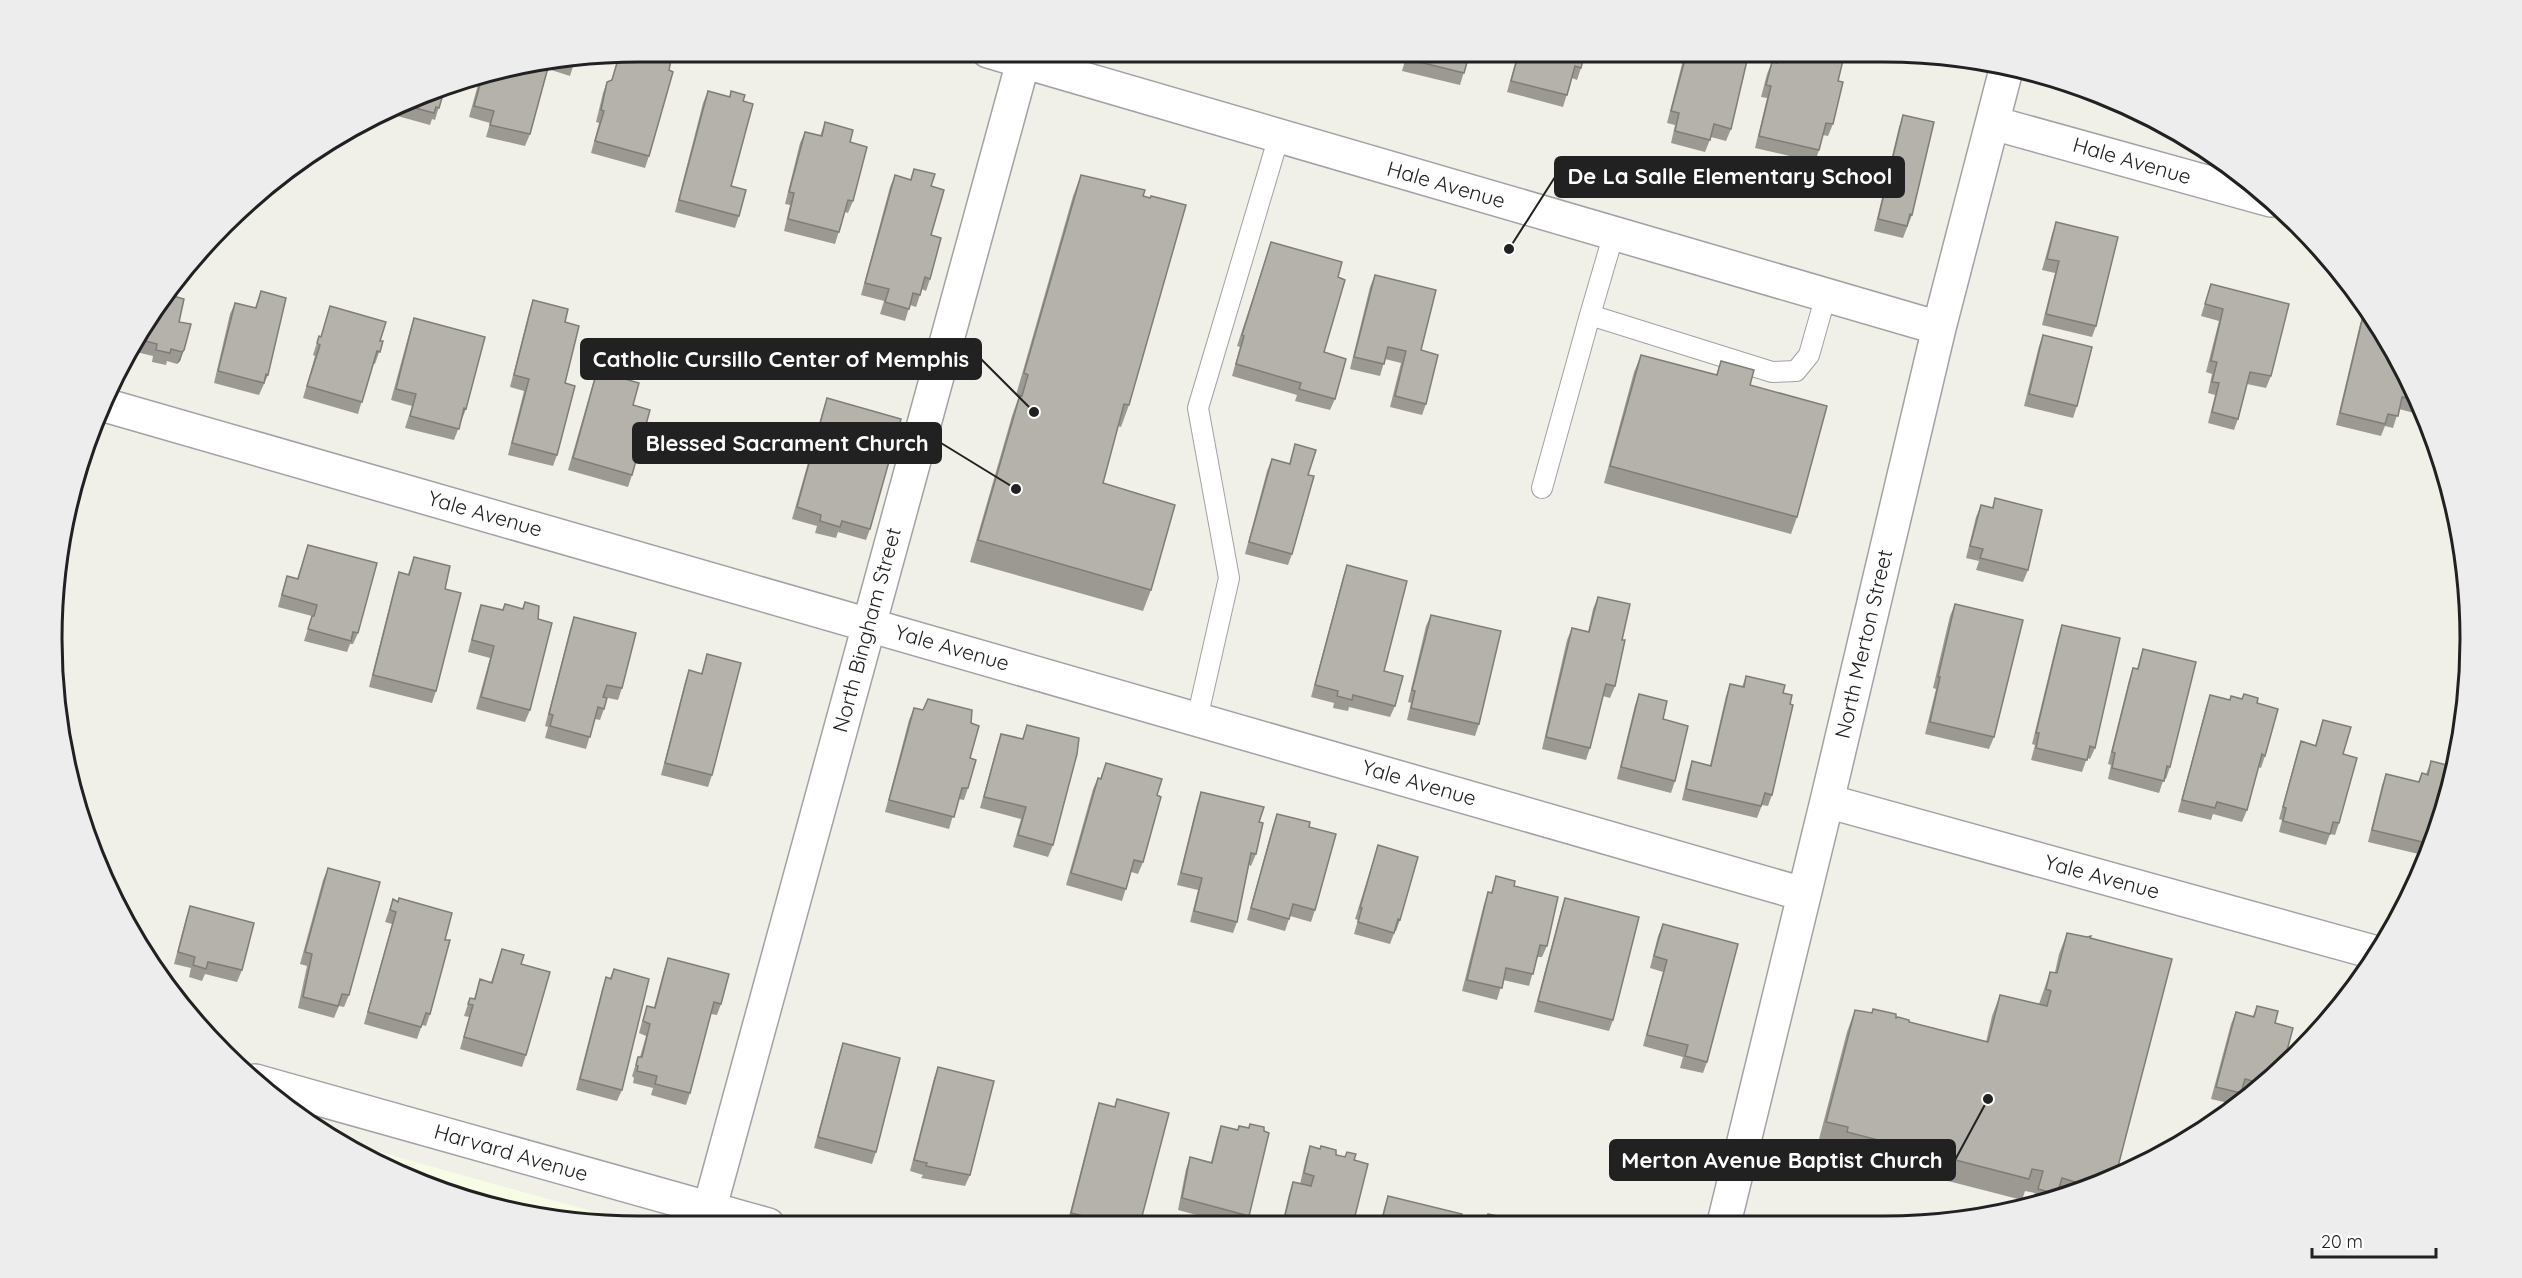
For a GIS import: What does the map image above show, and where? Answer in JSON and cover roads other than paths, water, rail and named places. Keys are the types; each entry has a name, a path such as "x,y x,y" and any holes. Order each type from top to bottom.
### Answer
{"street":[{"name":"North Bingham Street","path":"706,1216 1024,62"},
{"name":"Hale Avenue","path":"1041,62 1279,136 1940,328"},
{"name":"North Merton Street","path":"1726,1216 1940,328 2005,75"},
{"name":"Hale Avenue","path":"1993,123 2251,195"},
{"name":"Yale Avenue","path":"110,407 1803,894"},
{"name":"Yale Avenue","path":"1827,801 2369,951"},
{"name":"Harvard Avenue","path":"275,1087 703,1216"}],"lane":[{"path":"1197,719 1229,578 1198,408 1279,136"},
{"path":"1542,488 1614,233"},
{"path":"1590,315 1772,372 1796,371 1809,355 1826,295"}],"place":[{"name":"De La Salle Elementary School","path":"1509,249"},
{"name":"Catholic Cursillo Center of Memphis","path":"1034,412"},
{"name":"Blessed Sacrament Church","path":"1016,489"},
{"name":"Merton Avenue Baptist Church","path":"1988,1099"}]}
